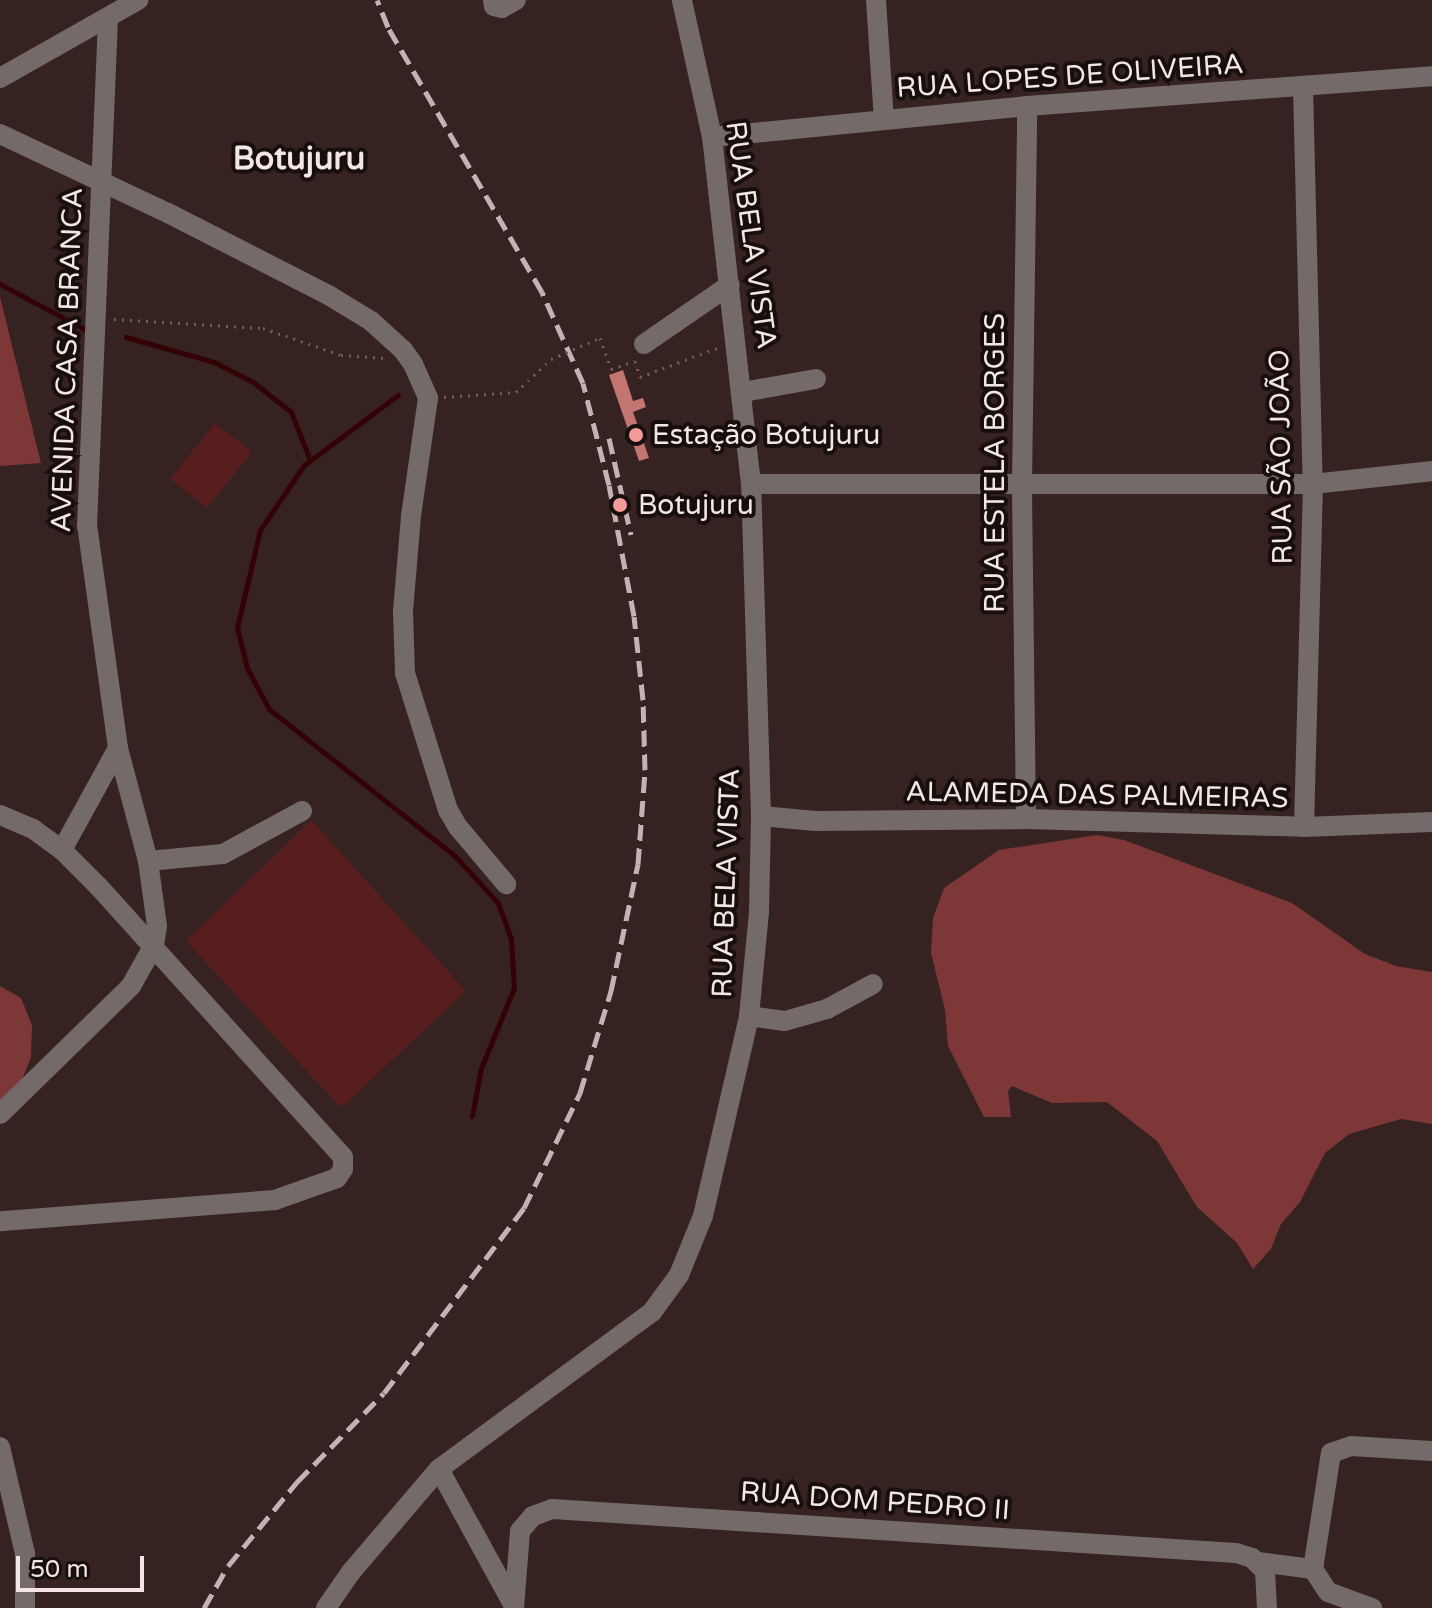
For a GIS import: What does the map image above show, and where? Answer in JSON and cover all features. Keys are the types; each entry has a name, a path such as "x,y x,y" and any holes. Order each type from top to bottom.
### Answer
{"street":[{"path":"0,78 138,0"},
{"path":"493,0 494,6 502,8 516,0"},
{"path":"876,0 884,119"},
{"name":"RUA BELA VISTA","path":"326,1608 351,1572 439,1469 652,1312 679,1275 703,1216 749,1016 759,912 761,816 751,484 712,137 684,2"},
{"name":"AVENIDA CASA BRANCA","path":"0,1114 131,986 154,945 157,904 118,748 87,526 98,319 100,182 108,19"},
{"name":"RUA LOPES DE OLIVEIRA","path":"712,137 1027,106 1432,76"},
{"name":"RUA SÃO JOÃO","path":"1303,86 1313,484 1304,827"},
{"name":"RUA ESTELA BORGES","path":"1026,819 1022,484 1027,106"},
{"path":"0,134 330,296 371,321 403,350 428,398 411,516 402,658 448,810 506,884"},
{"path":"644,344 730,285"},
{"path":"743,392 816,379"},
{"path":"751,484 1313,484 1432,471"},
{"path":"62,850 118,748"},
{"path":"148,861 223,854 302,811"},
{"path":"0,815 33,829 62,850 154,945 334,1143 343,1157 343,1169 337,1178 320,1186 248,1204 0,1221"},
{"name":"ALAMEDA DAS PALMEIRAS","path":"761,816 816,821 1026,819 1304,827 1432,822"},
{"path":"749,1016 785,1021 827,1009 873,984"},
{"path":"1372,1608 1328,1592 1313,1569 1331,1453 1351,1446 1432,1451"},
{"path":"0,1447 25,1554 25,1608"},
{"path":"439,1469 514,1607"},
{"name":"RUA DOM PEDRO II","path":"514,1607 520,1531 533,1516 552,1509 1236,1553 1258,1562"},
{"path":"1258,1562 1313,1569"},
{"path":"1258,1562 1265,1571 1267,1608"}],"path":[{"path":"98,319 263,328 321,349 361,359 389,357 403,350"},
{"path":"428,398 516,392 551,359 600,338 611,369 635,361 640,377 737,340"}],"shaded area":[{"path":"0,297 41,463 0,466"},
{"path":"215,423 252,452 207,508 170,479"},
{"path":"311,820 466,991 341,1108 186,941"},
{"path":"1097,835 1124,840 1292,903 1365,954 1396,966 1432,972 1432,1124 1401,1119 1349,1134 1325,1153 1300,1202 1281,1224 1271,1249 1253,1269 1237,1243 1197,1207 1157,1141 1107,1102 1052,1103 1012,1086 1008,1091 1011,1117 984,1117 948,1046 945,1010 931,953 933,918 944,888 999,850"},
{"path":"0,986 21,998 32,1025 31,1057 20,1085 0,1118"}],"building":[{"name":"Estação Botujuru","path":"623,370 633,401 643,398 646,407 633,412 649,458 639,461 609,375"}],"waterway":[{"path":"0,284 84,329"},
{"path":"126,337 214,362 253,382 291,412 310,460"},
{"path":"398,395 304,465 260,530 237,627 247,668 269,709 454,855 498,903 511,938 514,988 481,1068 472,1116"}],"railway":[{"path":"204,1608 228,1566 297,1482 384,1393 524,1208 580,1093 611,991 638,864 645,770 643,700 634,616 609,485 583,383 542,292 388,27 377,0"},
{"path":"609,438 631,535"}],"place":[{"name":"Estação Botujuru","path":"636,435"},
{"name":"Botujuru","path":"620,505"}],"district":[{"name":"Botujuru","path":"299,159"}]}
